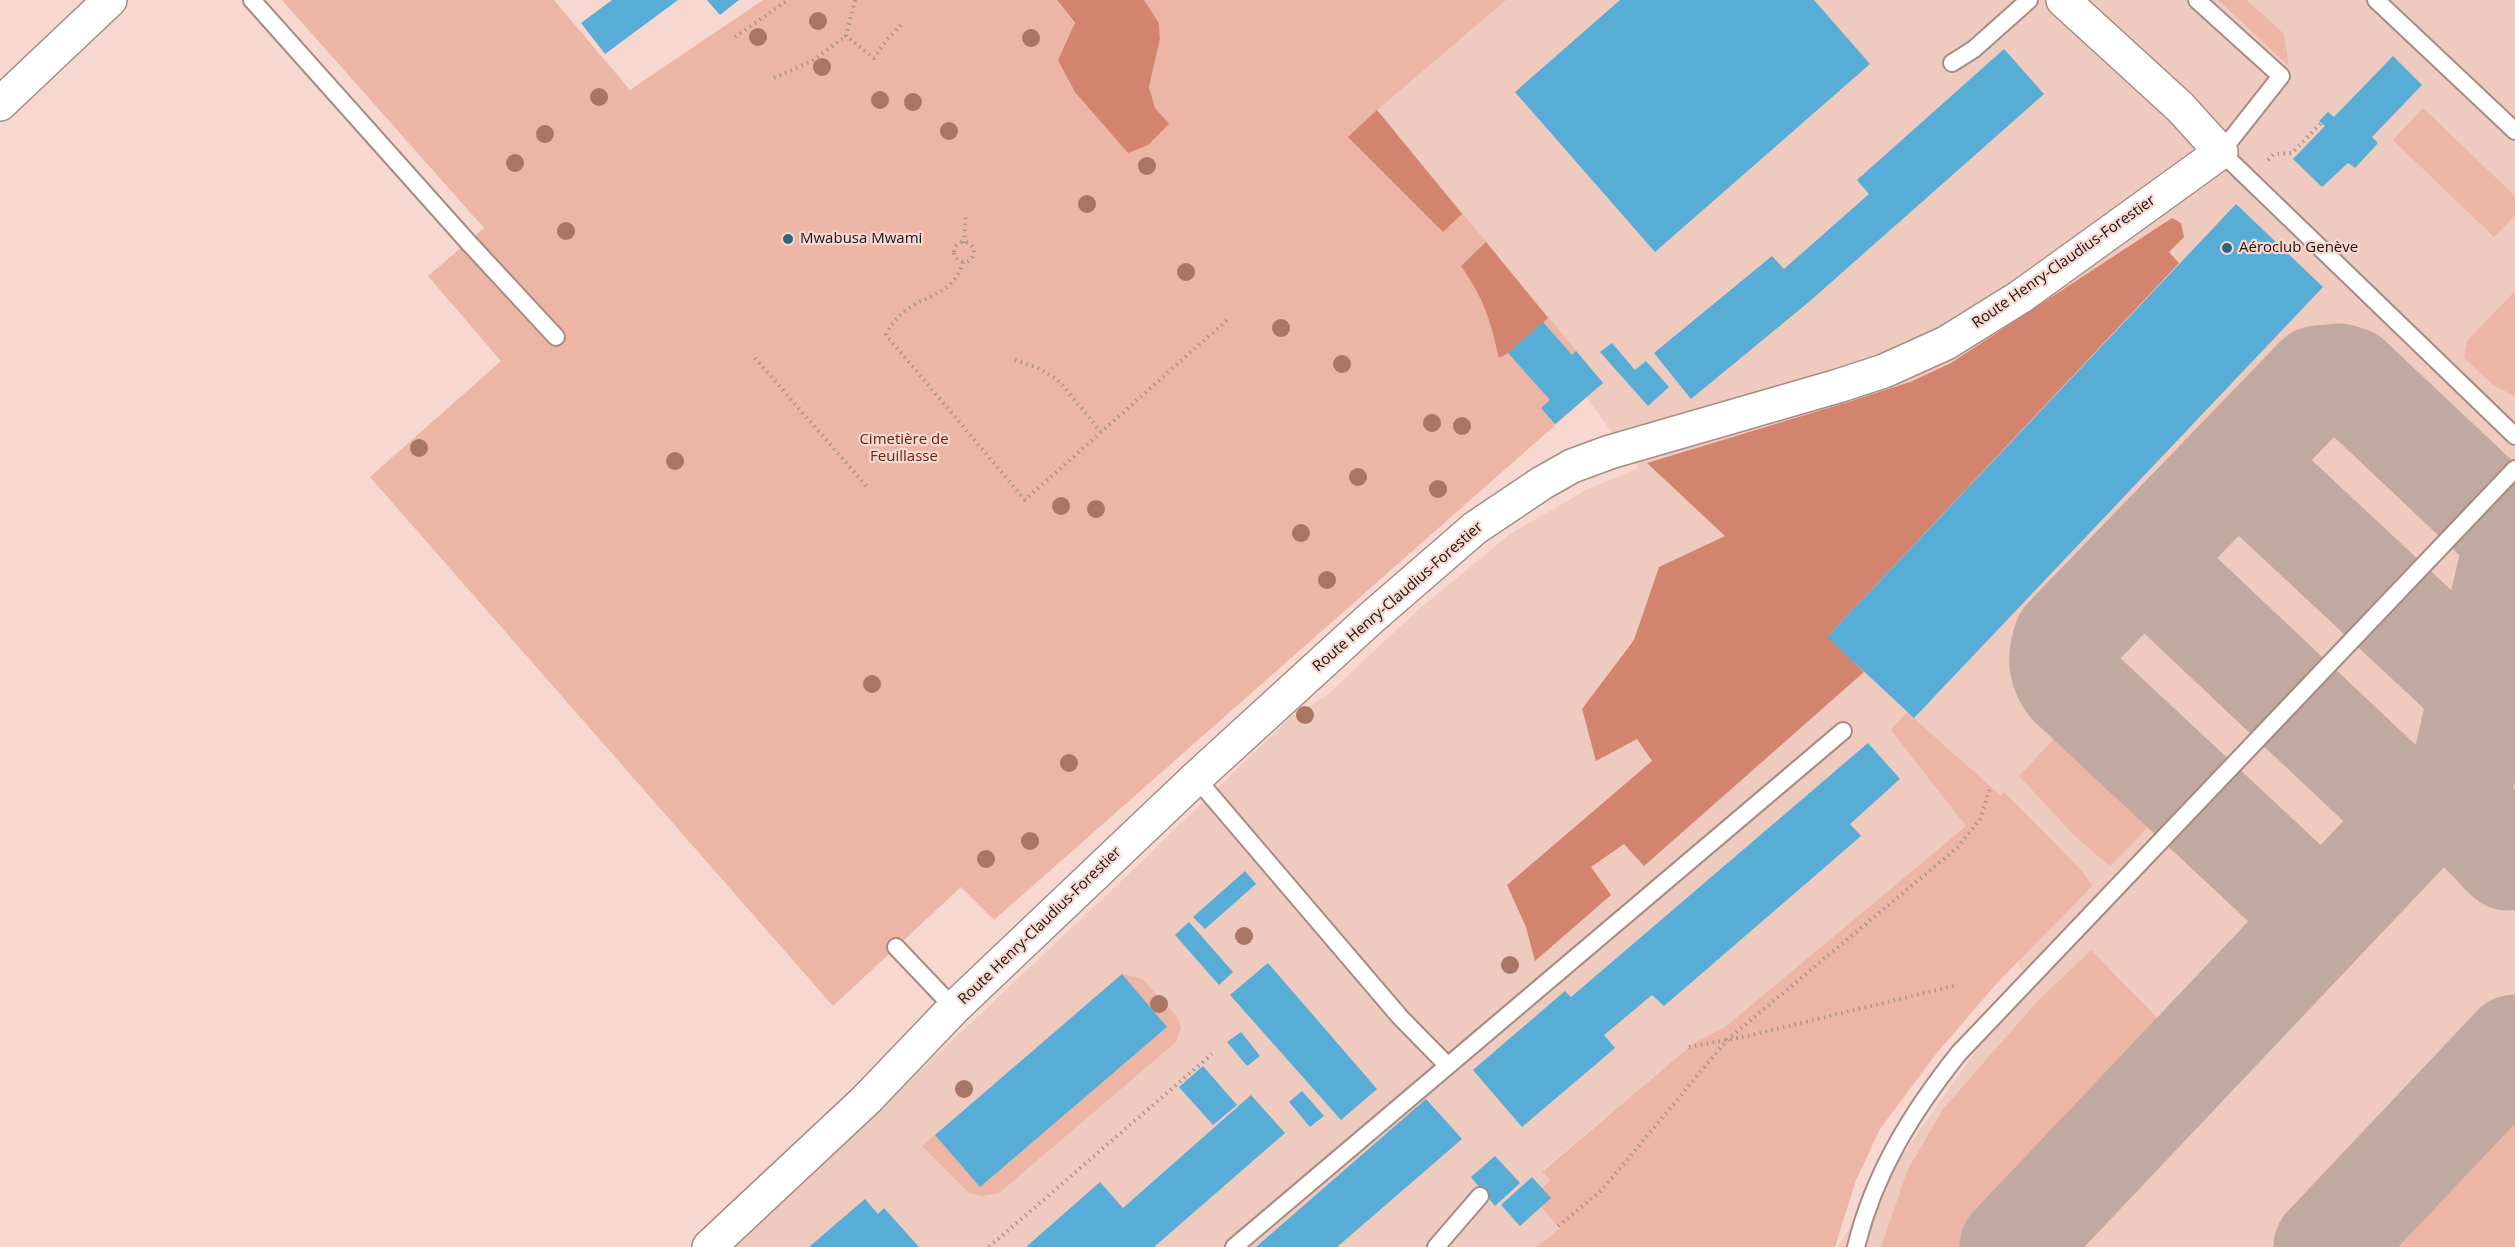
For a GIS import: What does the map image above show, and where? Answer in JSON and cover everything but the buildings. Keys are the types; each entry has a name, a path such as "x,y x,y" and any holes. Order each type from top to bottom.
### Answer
{"street":[{"path":"0,104 110,0"},
{"path":"2063,0 2180,107 2221,152"},
{"name":"Route Henry-Claudius-Forestier","path":"709,1247 866,1100 954,1008 1196,778 1431,565 1475,528 1542,483 1572,466 1610,452 1884,371 1946,343 2020,297 2221,152"}],"lane":[{"path":"252,0 556,337"},
{"path":"1952,63 1974,49 2029,0"},
{"path":"2197,0 2281,76 2221,152 2515,436"},
{"path":"2376,0 2515,131"},
{"path":"1856,1247 1875,1187 1890,1154 1933,1085 1959,1053 2515,469"},
{"path":"1234,1247 1843,731"},
{"path":"1196,778 1400,1017 1447,1065"},
{"path":"896,946 954,1008"},
{"path":"1436,1247 1480,1196"}],"path":[{"path":"735,37 788,0"},
{"path":"774,78 812,61 846,36 855,0"},
{"path":"846,36 874,58 904,22"},
{"path":"2250,179 2274,154 2292,153 2321,123"},
{"path":"964,243 966,213"},
{"path":"960,243 970,245 973,254 970,260 963,262 957,260 954,250 960,243"},
{"path":"963,262 956,279 950,286 908,307 900,314 886,335 1025,500 1227,320"},
{"path":"755,358 869,489"},
{"path":"1015,360 1038,368 1058,380 1101,432"},
{"path":"1558,1226 1602,1190 1727,1040 1959,847 1980,819 1991,786"},
{"path":"1689,1047 1957,985"},
{"path":"989,1247 1212,1054"}],"shaded area":[{"path":"1057,0 1144,0 1159,23 1160,39 1149,87 1155,108 1169,124 1148,145 1128,153 1075,92 1058,60 1075,23"},
{"path":"1497,0 2515,0 2515,1247 1837,1247 2026,980 1960,831 1725,1027 1695,1042 1542,1171 1551,1180 1560,1228 1537,1247 733,1247 1116,886 1292,716 1326,696 1418,610 1510,534 1586,490 1638,468 1377,110"},
{"path":"1377,110 1462,214 1443,232 1348,137"},
{"path":"2172,218 2181,223 2184,237 2169,252 2179,263 1828,636 1864,672 1644,866 1624,844 1591,867 1611,895 1535,961 1526,927 1507,885 1652,761 1637,739 1596,761 1582,709 1634,640 1659,567 1725,536 1647,463 1910,382 1951,363"},
{"path":"1486,242 1548,318 1508,353 1499,358 1485,310 1461,266"}],"green space":[{"name":"Cimetière de Feuillasse","path":"282,0 554,0 630,90 763,0 1057,0 1075,24 1154,106 1149,87 1160,39 1159,23 1144,0 1506,0 1377,110 1603,383 994,920 961,887 833,1006 370,477 501,361 428,276 484,228"},
{"path":"2218,0 2247,0 2284,34 2289,66"},
{"path":"2423,108 2515,196 2515,215 2494,237 2393,140"},
{"path":"2515,291 2515,396 2493,385 2464,358 2467,341"},
{"path":"1907,712 2001,796 2004,792 2083,872 2092,886 1997,983 1936,1054 1880,1129 1856,1180 1835,1247 1537,1247 1560,1228 1541,1207 1542,1188 1551,1180 1542,1172 1695,1042 1725,1027 1966,826 1891,730"},
{"path":"2069,723 2161,814 2111,865 2073,834 2019,776"},
{"path":"2091,950 2173,1034 2133,1078 2145,1096 1997,1247 1881,1247 1908,1169 1944,1108 2035,1004"},
{"path":"1122,974 1142,979 1177,1017 1181,1027 1176,1042 999,1193 982,1196 969,1193 922,1146 935,1135 980,1187 1167,1027"},
{"path":"2515,1079 2515,1247 2355,1247"}],"taxiway":[{"path":"2340,898 2317,903 2295,893 2070,683 2062,662 2066,639 2318,378 2339,376 2349,379 2504,525 2513,543 2514,552 2457,799 2459,807 2467,818"},
{"path":"2219,481 2238,478 2256,480 2465,675 2477,692 2479,703"},
{"path":"2124,579 2153,576 2163,579 2406,808 2425,811"},
{"path":"2012,1247 2425,811 2438,809 2461,816 2481,830 2508,858"},
{"path":"2326,1247 2515,1047"}],"place":[{"name":"Mwabusa Mwami","path":"788,239"},
{"name":"Aéroclub Genève","path":"2227,248"}]}
